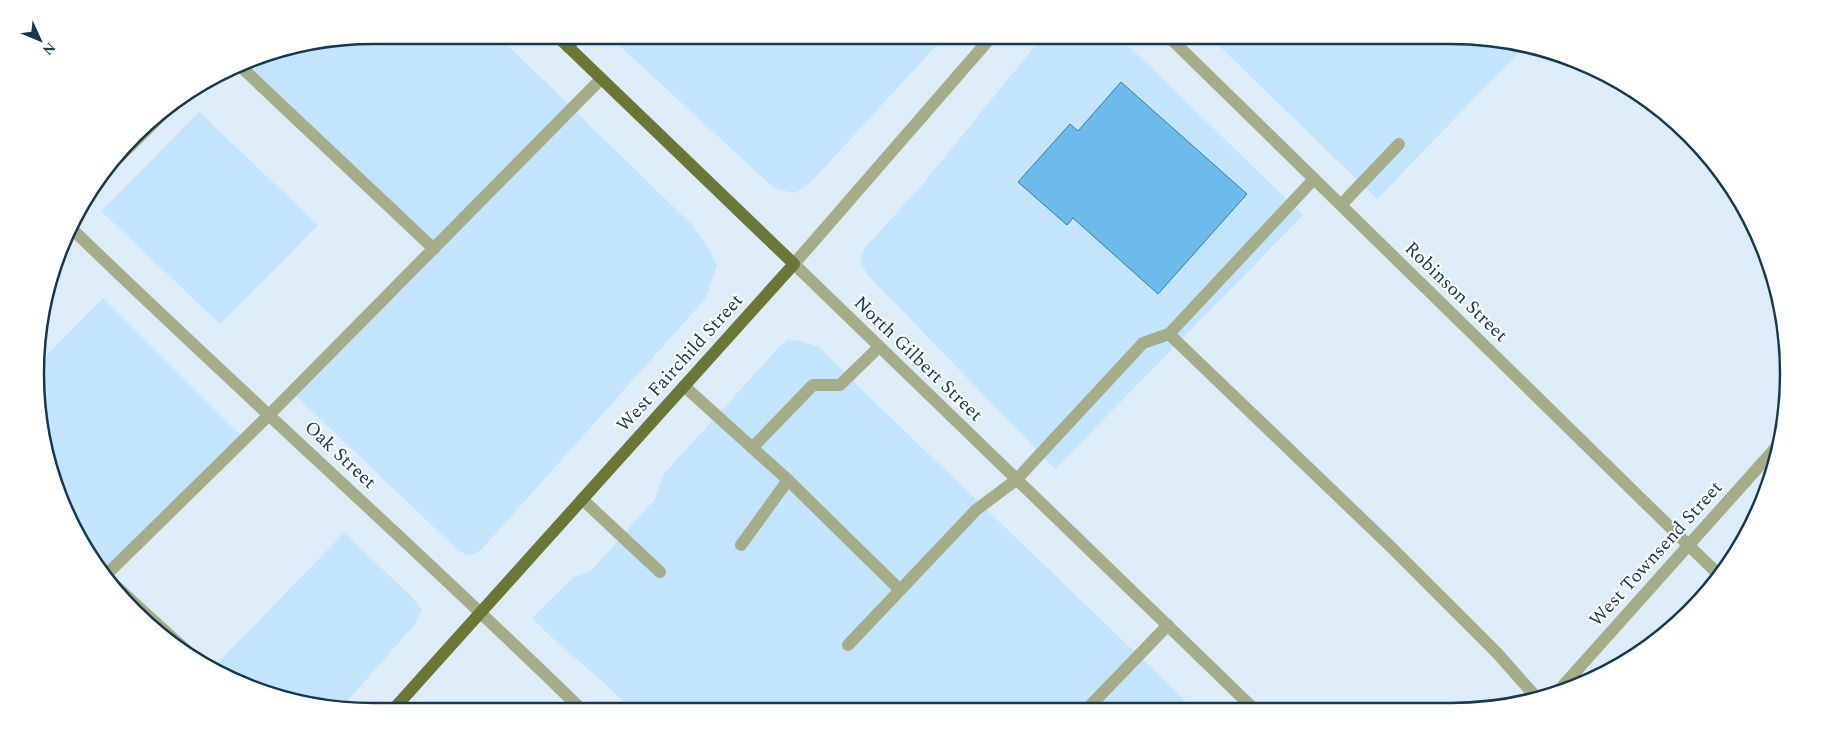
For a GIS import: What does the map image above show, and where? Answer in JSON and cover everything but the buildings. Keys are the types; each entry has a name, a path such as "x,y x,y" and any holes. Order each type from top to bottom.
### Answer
{"main road":[{"name":"North Gilbert Street","path":"565,44 794,264"},
{"name":"West Fairchild Street","path":"399,703 794,264"}],"street":[{"path":"568,47 571,44"},
{"name":"West Fairchild Street","path":"794,264 985,44"},
{"name":"Robinson Street","path":"1176,44 1715,571"},
{"path":"244,70 434,249"},
{"path":"110,571 269,415 602,79"},
{"path":"1341,205 1399,144"},
{"path":"848,645 976,510 1016,480 1144,343 1169,334 1314,179"},
{"name":"Oak Street","path":"76,233 481,612 574,703"},
{"name":"North Gilbert Street","path":"794,264 1247,703"},
{"path":"1169,334 1391,547 1497,653 1532,693"},
{"path":"752,448 813,385 840,385 879,347"},
{"path":"684,386 788,480 900,590"},
{"name":"West Townsend Street","path":"1566,682 1770,454"},
{"path":"740,545 788,480"},
{"path":"582,499 660,572"},
{"path":"1093,703 1168,625"}],"shaded area":[{"path":"352,44 506,44 692,225 707,245 717,265 706,298 481,550 469,556 459,551 292,392 434,249 244,70 288,55"},
{"path":"618,44 938,44 809,184 794,193 774,188"},
{"path":"1037,44 1126,44 1303,215 1055,469 868,275 860,261 864,249 922,185"},
{"path":"1217,44 1472,44 1520,51 1377,199"},
{"path":"199,112 318,225 220,324 101,211"},
{"path":"103,298 244,439 110,571 88,538 61,479 50,438 47,417 44,395 44,358"},
{"path":"788,340 801,341 819,347 1188,703 625,703 532,618 574,577 591,571 655,499 664,474 779,347"},
{"path":"344,533 411,596 422,610 415,624 346,702 309,697 268,686 217,663"}]}
